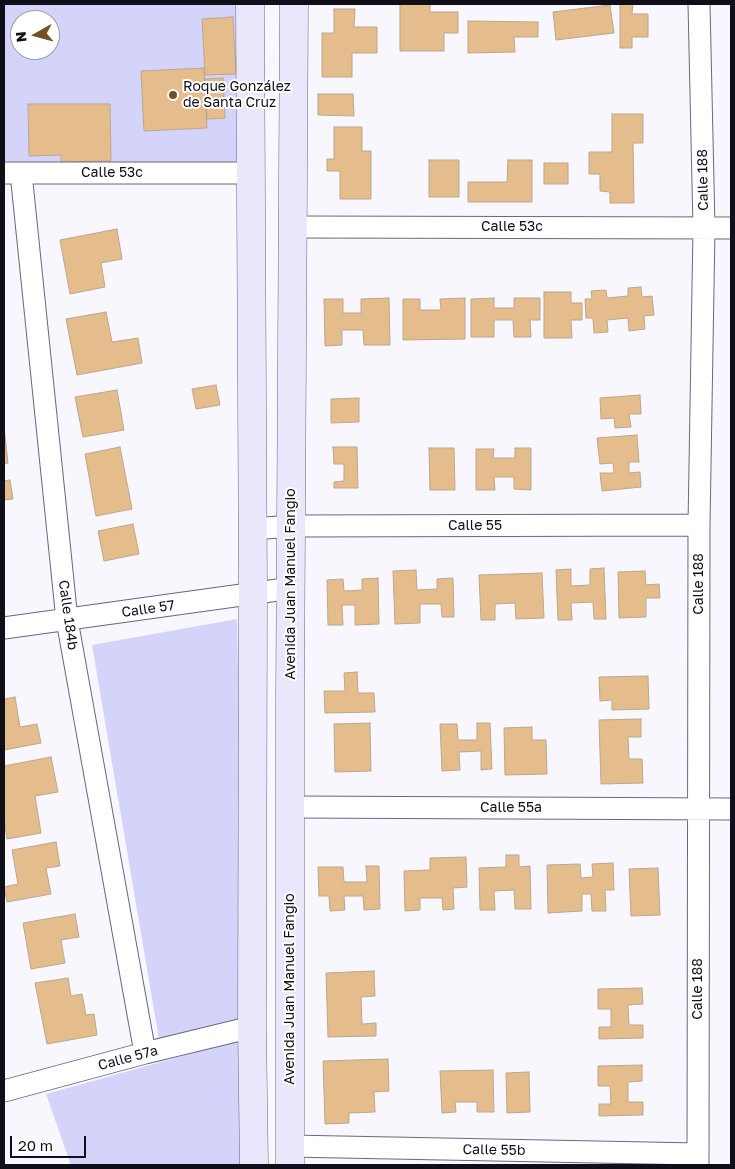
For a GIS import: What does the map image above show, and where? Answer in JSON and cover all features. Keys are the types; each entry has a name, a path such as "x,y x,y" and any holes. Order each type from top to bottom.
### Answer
{"main road":[{"path":"250,4 253,594 252,1027 254,1165"},
{"name":"Avenida Juan Manuel Fangio","path":"290,1156 294,4"}],"street":[{"name":"Calle 188","path":"698,1160 699,525 704,228 699,4"},
{"name":"Calle 53c","path":"12,173 250,173"},
{"name":"Calle 184b","path":"12,173 67,620 145,1053"},
{"name":"Calle 53c","path":"293,227 731,228"},
{"name":"Calle 55","path":"252,529 292,526 699,525"},
{"name":"Calle 57","path":"4,628 292,588"},
{"name":"Calle 55a","path":"290,807 731,809"},
{"name":"Calle 57a","path":"4,1091 145,1053 252,1027"},
{"name":"Calle 55b","path":"290,1156 698,1160"}],"shaded area":[{"path":"4,4 245,4 246,167 4,165"},
{"path":"237,619 245,1021 160,1045 92,645"},
{"path":"244,1039 245,1165 71,1165 46,1094"}],"building":[{"path":"400,4 430,4 430,12 458,12 458,33 444,33 444,51 400,51"},
{"path":"620,4 633,4 632,14 648,14 648,37 632,37 632,48 620,48"},
{"path":"610,5 614,33 556,40 553,12"},
{"path":"334,9 355,9 354,27 377,27 377,53 352,53 352,77 322,77 322,33 334,33"},
{"path":"233,17 236,74 205,75 202,19"},
{"path":"468,21 538,22 538,37 514,37 515,52 468,53"},
{"path":"204,68 207,128 144,131 141,71"},
{"path":"223,78 225,118 207,119 205,79"},
{"path":"318,94 353,94 354,116 318,115"},
{"path":"28,104 110,104 111,161 61,162 61,155 29,156"},
{"path":"612,114 643,114 643,143 633,143 634,203 610,203 610,192 600,191 600,174 589,174 589,152 612,152"},
{"path":"334,127 362,127 362,151 371,151 371,199 340,199 340,171 327,171 327,159 334,159"},
{"path":"429,160 459,160 459,197 429,197"},
{"path":"508,160 532,160 532,202 468,202 468,182 507,182"},
{"path":"544,163 568,163 568,184 544,184"},
{"path":"117,229 122,259 101,263 105,287 70,294 60,240"},
{"path":"641,287 642,297 652,296 654,315 644,316 645,329 629,331 628,318 607,320 608,332 594,333 593,318 586,318 585,299 592,299 591,291 606,290 607,298 628,296 628,288"},
{"path":"544,292 571,292 571,303 582,303 582,320 571,320 572,338 544,338"},
{"path":"389,298 390,345 364,345 363,330 342,330 342,345 325,346 324,299 343,299 343,313 361,313 361,299"},
{"path":"465,298 465,339 403,340 403,299 420,299 420,310 441,310 440,299"},
{"path":"494,298 494,308 514,308 514,298 540,298 540,320 530,320 531,337 514,337 513,320 494,320 494,337 471,337 471,299"},
{"path":"106,312 112,342 138,338 142,363 77,375 66,319"},
{"path":"216,385 220,405 196,409 192,389"},
{"path":"117,390 124,430 83,437 75,397"},
{"path":"640,395 641,414 629,414 631,427 615,428 614,418 601,419 600,398"},
{"path":"359,398 359,422 331,423 331,399"},
{"path":"4,427 8,463 4,464"},
{"path":"637,435 639,462 629,462 629,473 640,472 641,487 602,491 600,473 614,473 613,463 600,464 597,438"},
{"path":"120,447 132,509 96,516 85,454"},
{"path":"333,447 357,447 358,488 334,488 334,482 344,481 344,464 334,464"},
{"path":"429,448 454,448 455,490 430,490"},
{"path":"515,448 531,448 531,490 514,489 514,477 494,477 495,490 476,490 476,449 494,449 493,458 515,458"},
{"path":"10,480 13,499 4,500 4,481"},
{"path":"133,524 139,554 104,561 98,531"},
{"path":"604,568 606,619 594,619 593,602 571,603 572,620 558,620 556,570 571,569 571,586 590,585 590,569"},
{"path":"416,570 417,590 437,589 437,579 453,578 454,617 442,617 441,604 420,604 420,623 395,624 393,571"},
{"path":"645,571 646,585 659,584 660,598 646,598 646,617 619,618 618,572"},
{"path":"542,573 544,618 516,619 515,603 495,604 495,620 481,620 479,575"},
{"path":"378,578 379,624 355,625 355,605 342,605 343,625 328,625 327,580 343,579 344,591 362,590 362,579"},
{"path":"357,672 358,693 374,693 375,712 325,713 324,691 345,691 344,673"},
{"path":"648,676 649,709 612,710 612,700 600,701 599,677"},
{"path":"15,697 20,727 37,724 41,743 4,750 4,699"},
{"path":"641,719 641,737 628,737 629,759 642,759 643,783 601,784 599,720"},
{"path":"370,723 371,771 335,772 334,724"},
{"path":"477,723 490,723 492,769 481,770 481,751 459,752 460,770 442,771 440,724 457,724 458,740 477,740"},
{"path":"532,727 532,740 546,740 547,774 505,775 504,728"},
{"path":"51,757 58,792 35,796 41,833 7,839 4,819 4,766"},
{"path":"56,842 60,866 46,868 51,894 7,902 4,887 18,884 12,850"},
{"path":"506,855 519,855 519,867 530,866 531,909 515,909 514,890 494,891 495,910 480,910 479,868 506,867"},
{"path":"466,857 467,887 453,888 454,909 443,910 442,898 420,898 420,910 405,911 404,871 430,870 430,858"},
{"path":"613,863 614,890 605,890 606,911 592,911 591,894 582,894 582,911 548,913 547,865 580,864 581,878 593,877 592,864"},
{"path":"366,866 379,866 380,909 364,910 363,896 344,896 345,910 330,911 329,896 319,896 318,867 343,867 344,882 367,882"},
{"path":"658,868 660,915 631,916 629,869"},
{"path":"75,914 79,937 61,940 65,963 31,969 23,923"},
{"path":"374,971 375,996 361,997 362,1024 376,1023 376,1036 328,1037 326,973"},
{"path":"68,978 71,996 82,994 86,1015 94,1014 97,1035 47,1044 35,983"},
{"path":"642,988 643,1004 628,1005 629,1025 643,1025 643,1038 599,1039 599,1027 611,1027 611,1009 598,1009 598,989"},
{"path":"388,1059 389,1091 374,1092 375,1112 349,1113 349,1123 325,1124 323,1061"},
{"path":"642,1065 642,1081 628,1082 628,1102 643,1102 643,1115 599,1116 599,1104 611,1104 610,1086 598,1086 598,1066"},
{"path":"493,1070 494,1112 477,1112 477,1102 455,1102 456,1112 442,1113 440,1071"},
{"path":"529,1072 530,1112 507,1113 506,1073"}],"place":[{"name":"Roque González de Santa Cruz","path":"173,95"}]}
